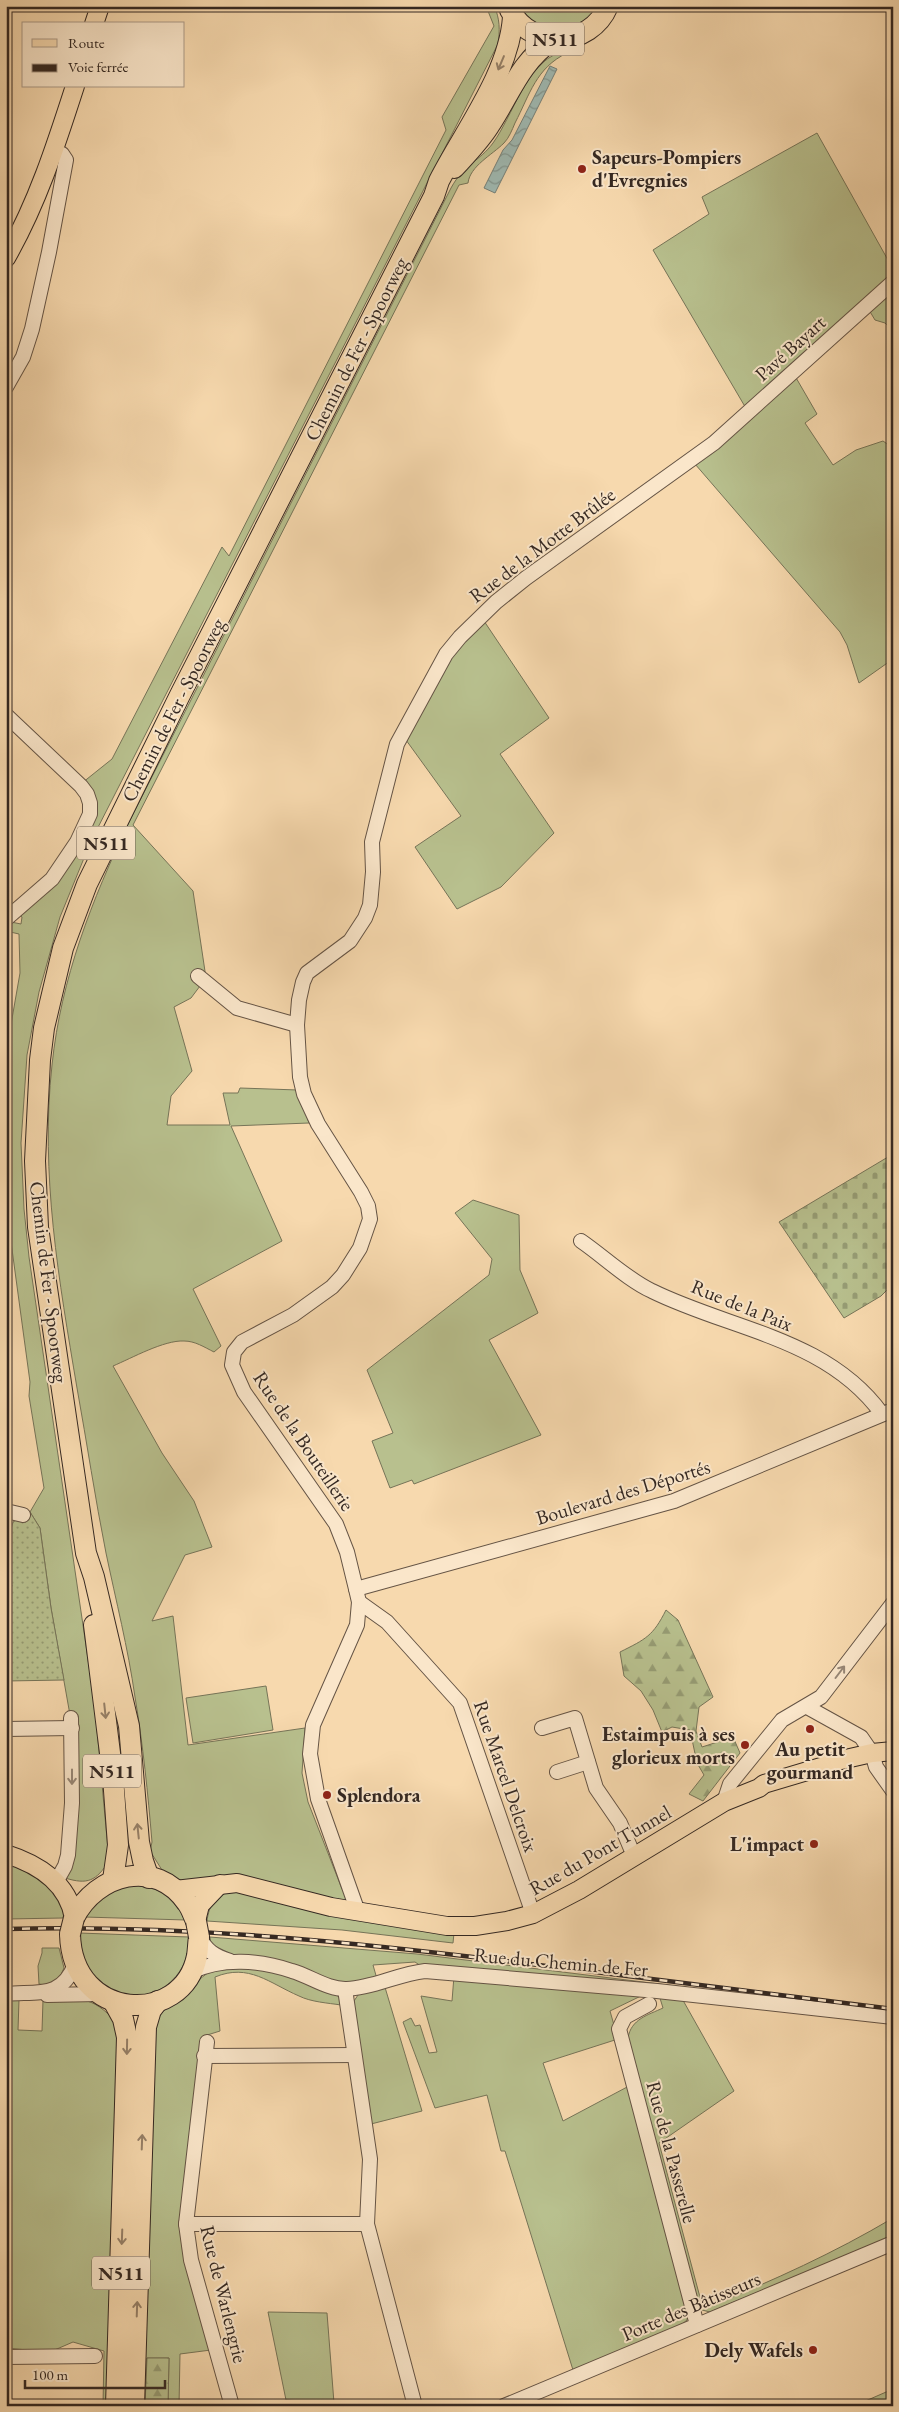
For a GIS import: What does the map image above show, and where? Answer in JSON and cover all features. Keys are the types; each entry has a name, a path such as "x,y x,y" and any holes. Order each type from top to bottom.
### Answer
{"highway":[{"name":"N511","path":"552,40 568,39 583,34 596,24 611,8"},
{"name":"Chemin de Fer - Spoorweg","path":"511,11 524,28 537,36 552,40"},
{"name":"Chemin de Fer - Spoorweg","path":"150,1878 143,1861 139,1842 129,1726 94,1576 86,1553 36,1198 35,1124 44,1028 63,948 86,884 434,196 448,163 500,68 511,40 511,11"},
{"name":"Chemin de Fer - Spoorweg","path":"434,196 487,130 508,90 523,69 552,40"},
{"name":"N511","path":"86,1553 100,1663 118,1845 104,1884"},
{"path":"131,1876 150,1878 175,1890 187,1903 197,1929 197,1957 191,1972 182,1984 171,1994 158,2001 135,2005 105,1998 84,1981 75,1964 71,1950 72,1926 84,1900 104,1884 131,1876"},
{"name":"N511","path":"105,1998 123,2019 127,2037 127,2358"},
{"name":"N511","path":"127,2358 146,2028 152,2010 158,2001"},
{"path":"116,2406 127,2358"},
{"path":"127,2358 134,2406"}],"main road":[{"path":"95,22 100,6"},
{"path":"8,251 24,226 55,150 74,88"},
{"name":"Rue du Pont Tunnel","path":"175,1890 237,1882 286,1896 358,1912 447,1926 475,1926 507,1921 533,1914 579,1890 724,1802 759,1788 764,1784 824,1766 828,1763 872,1752 893,1751"},
{"path":"6,1854 24,1861 58,1883 83,1889 104,1884"},
{"path":"58,1883 72,1904 72,1926"},
{"path":"197,1929 200,1906 220,1884"}],"street":[{"path":"6,387 23,357 49,252 66,160 62,154 55,150"},
{"name":"Pavé Bayart","path":"714,443 893,282"},
{"name":"Rue de la Motte Brûlée","path":"297,1025 299,1000 307,973 350,941 365,918 371,897 372,842 388,773 397,744 446,654 478,618 526,578 714,443"},
{"path":"6,715 81,786 88,794 90,803 90,814 86,825 52,879 9,917"},
{"path":"198,976 237,1008 297,1025"},
{"name":"Rue de la Bouteillerie","path":"297,1025 300,1077 310,1110 361,1192 368,1206 370,1219 360,1248 332,1287 293,1315 242,1342 234,1352 232,1365 244,1392 336,1524 347,1552 357,1595 358,1625 312,1726 310,1754 320,1806 358,1912"},
{"name":"Rue de la Paix","path":"581,1241 651,1291 805,1351 830,1366 887,1412"},
{"name":"Boulevard des Déportés","path":"357,1595 674,1501 887,1412"},
{"path":"7,1515 23,1515"},
{"name":"Rue Marcel Delcroix","path":"357,1595 387,1622 460,1703 533,1914"},
{"path":"724,1802 730,1784 782,1720 807,1707 824,1693 893,1603"},
{"path":"807,1707 861,1737 872,1752 876,1767 893,1791"},
{"path":"542,1728 575,1718 596,1788 620,1823 634,1856"},
{"path":"6,1728 72,1723 72,1803 68,1855 66,1866 58,1883"},
{"path":"557,1772 588,1762"},
{"name":"Rue du Chemin de Fer","path":"197,1929 207,1950 214,1956 231,1962"},
{"name":"Rue du Chemin de Fer","path":"191,1972 202,1967 231,1962 262,1964 284,1969 330,1986 345,1989 366,1986 406,1973 425,1971 657,1991 893,2017"},
{"path":"6,1994 58,1989 66,1982 75,1964"},
{"path":"345,1989 370,2159 368,2224 415,2406"},
{"path":"39,1992 51,1996 105,1998"},
{"name":"Rue de la Passerelle","path":"649,2004 625,2017 619,2029 697,2325"},
{"name":"Rue de Warlengrie","path":"207,2042 186,2224 191,2260 232,2406"},
{"path":"204,2056 354,2055"},
{"path":"186,2224 368,2224"},
{"name":"Porte des Bâtisseurs","path":"504,2406 893,2243"},
{"path":"6,2356 95,2356"}],"green space":[{"path":"486,6 494,6 496,11 499,25 498,44 91,841 60,917 39,992 27,1055 21,1143 24,1209 29,1257 95,1707 109,1861 100,1873 91,1880 73,1880 65,1878 77,1809 78,1716 70,1715 51,1608 40,1528 30,1512 44,1488 29,1396 30,1382 6,1205 6,1053 20,973 19,934 6,931 6,921 21,924 22,917 17,913 92,820 82,783 112,759 222,547 229,556 446,130 442,117 494,26"},
{"path":"519,6 599,6 580,25 555,30 531,21"},
{"path":"559,53 567,53 556,59 541,74 506,141 477,166 468,183 459,185 133,825 193,891 206,978 191,998 174,1007 192,1071 171,1096 167,1125 230,1125 223,1093 238,1093 240,1088 298,1090 309,1123 231,1126 282,1241 193,1289 221,1346 214,1352 192,1342 176,1341 158,1346 113,1366 162,1453 194,1501 212,1547 185,1555 152,1621 173,1616 188,1745 305,1728 302,1773 308,1802 342,1889 349,1897 347,1901 295,1891 241,1875 182,1882 162,1870 150,1851 152,1842 147,1788 132,1679 98,1512 58,1268 53,1227 48,1146 49,1106 56,1033 80,940 129,822 451,188 461,173 493,143 529,79 548,59"},
{"path":"817,133 893,269 893,277 747,410 653,250 709,214 702,197"},
{"path":"893,288 893,331 885,323 875,320 869,310"},
{"path":"795,376 817,414 805,423 833,465 856,450 883,441 893,448 893,659 859,683 847,645 840,632 695,464"},
{"path":"482,618 549,718 500,754 554,833 501,887 457,909 415,847 461,816 406,740 439,671"},
{"path":"893,1154 893,1284 881,1296 844,1318 779,1222"},
{"path":"473,1200 519,1215 520,1270 538,1313 489,1340 541,1435 414,1484 412,1480 390,1488 372,1441 393,1433 367,1370 489,1275 492,1259 455,1213"},
{"path":"30,1512 40,1528 51,1608 64,1680 6,1681 6,1596 9,1597 12,1585 6,1584 6,1547 13,1522 18,1519 26,1522"},
{"path":"666,1610 678,1620 713,1697 699,1707 696,1731 702,1747 733,1737 740,1753 703,1801 689,1794 704,1775 697,1763 690,1730 672,1727 662,1732 653,1710 641,1691 624,1676 620,1652 648,1636 657,1626"},
{"path":"266,1686 273,1730 193,1743 186,1698"},
{"path":"6,1863 40,1880 65,1908 63,1918 6,1919 9,1879 6,1877"},
{"path":"143,1885 157,1890 168,1898 186,1920 84,1917 89,1909 116,1887"},
{"path":"234,1890 318,1912 454,1933 453,1943 342,1930 207,1921 214,1900 222,1893"},
{"path":"79,1933 189,1937 187,1955 181,1970 170,1982 157,1991 142,1995 127,1995 111,1989 86,1968"},
{"path":"210,1937 417,1954 893,2013 421,1966 415,1962 373,1965 377,1979 344,1983 230,1957 229,1953 211,1944"},
{"path":"42,1948 59,1948 64,1968 58,1981 45,1985 39,1984 38,1966"},
{"path":"216,1967 267,1969 334,1993 340,1998 341,2005 304,1998 249,1973 227,1973 215,1977 220,2031 204,2036 182,2209 211,2350 180,2354 179,2406 168,2406 169,2358 147,2358 145,2406 139,2406 151,2053 154,2031 162,2013 176,1999"},
{"path":"454,1976 680,1995 734,2091 659,2143 701,2301 711,2306 758,2286 826,2254 893,2218 893,2236 710,2312 702,2310 696,2304 628,2038 636,2022 663,2008 659,1995 645,1994 610,2011 618,2039 543,2063 563,2121 629,2086 688,2313 687,2320 681,2325 573,2370 505,2151 501,2151 487,2095 435,2108 403,2022 411,2018 415,2026 420,2025 429,2053 437,2052 421,1996 452,2001"},
{"path":"384,1984 422,2111 371,2124 352,2004 360,1992"},
{"path":"19,2000 18,2030 42,2031 43,2000 84,2000 100,2007 118,2024 111,2406 103,2406 104,2351 73,2342 50,2352 6,2348 6,2001"},
{"path":"268,2312 327,2313 334,2403 286,2400"},
{"path":"147,2358 169,2358 168,2406 145,2406"},
{"path":"893,2389 893,2406 854,2406"}],"water":[{"path":"550,66 557,69 495,193 484,188 503,150 512,140"}],"railway":[{"path":"6,1929 75,1928 213,1933 350,1944 893,2009"}],"place":[{"name":"Sapeurs-Pompiers d'Evregnies","path":"582,169"},
{"name":"Au petit gourmand","path":"810,1729"},
{"name":"Estaimpuis à ses glorieux morts","path":"745,1745"},
{"name":"Splendora","path":"327,1795"},
{"name":"L'impact","path":"814,1844"},
{"name":"Dely Wafels","path":"813,2350"}]}
